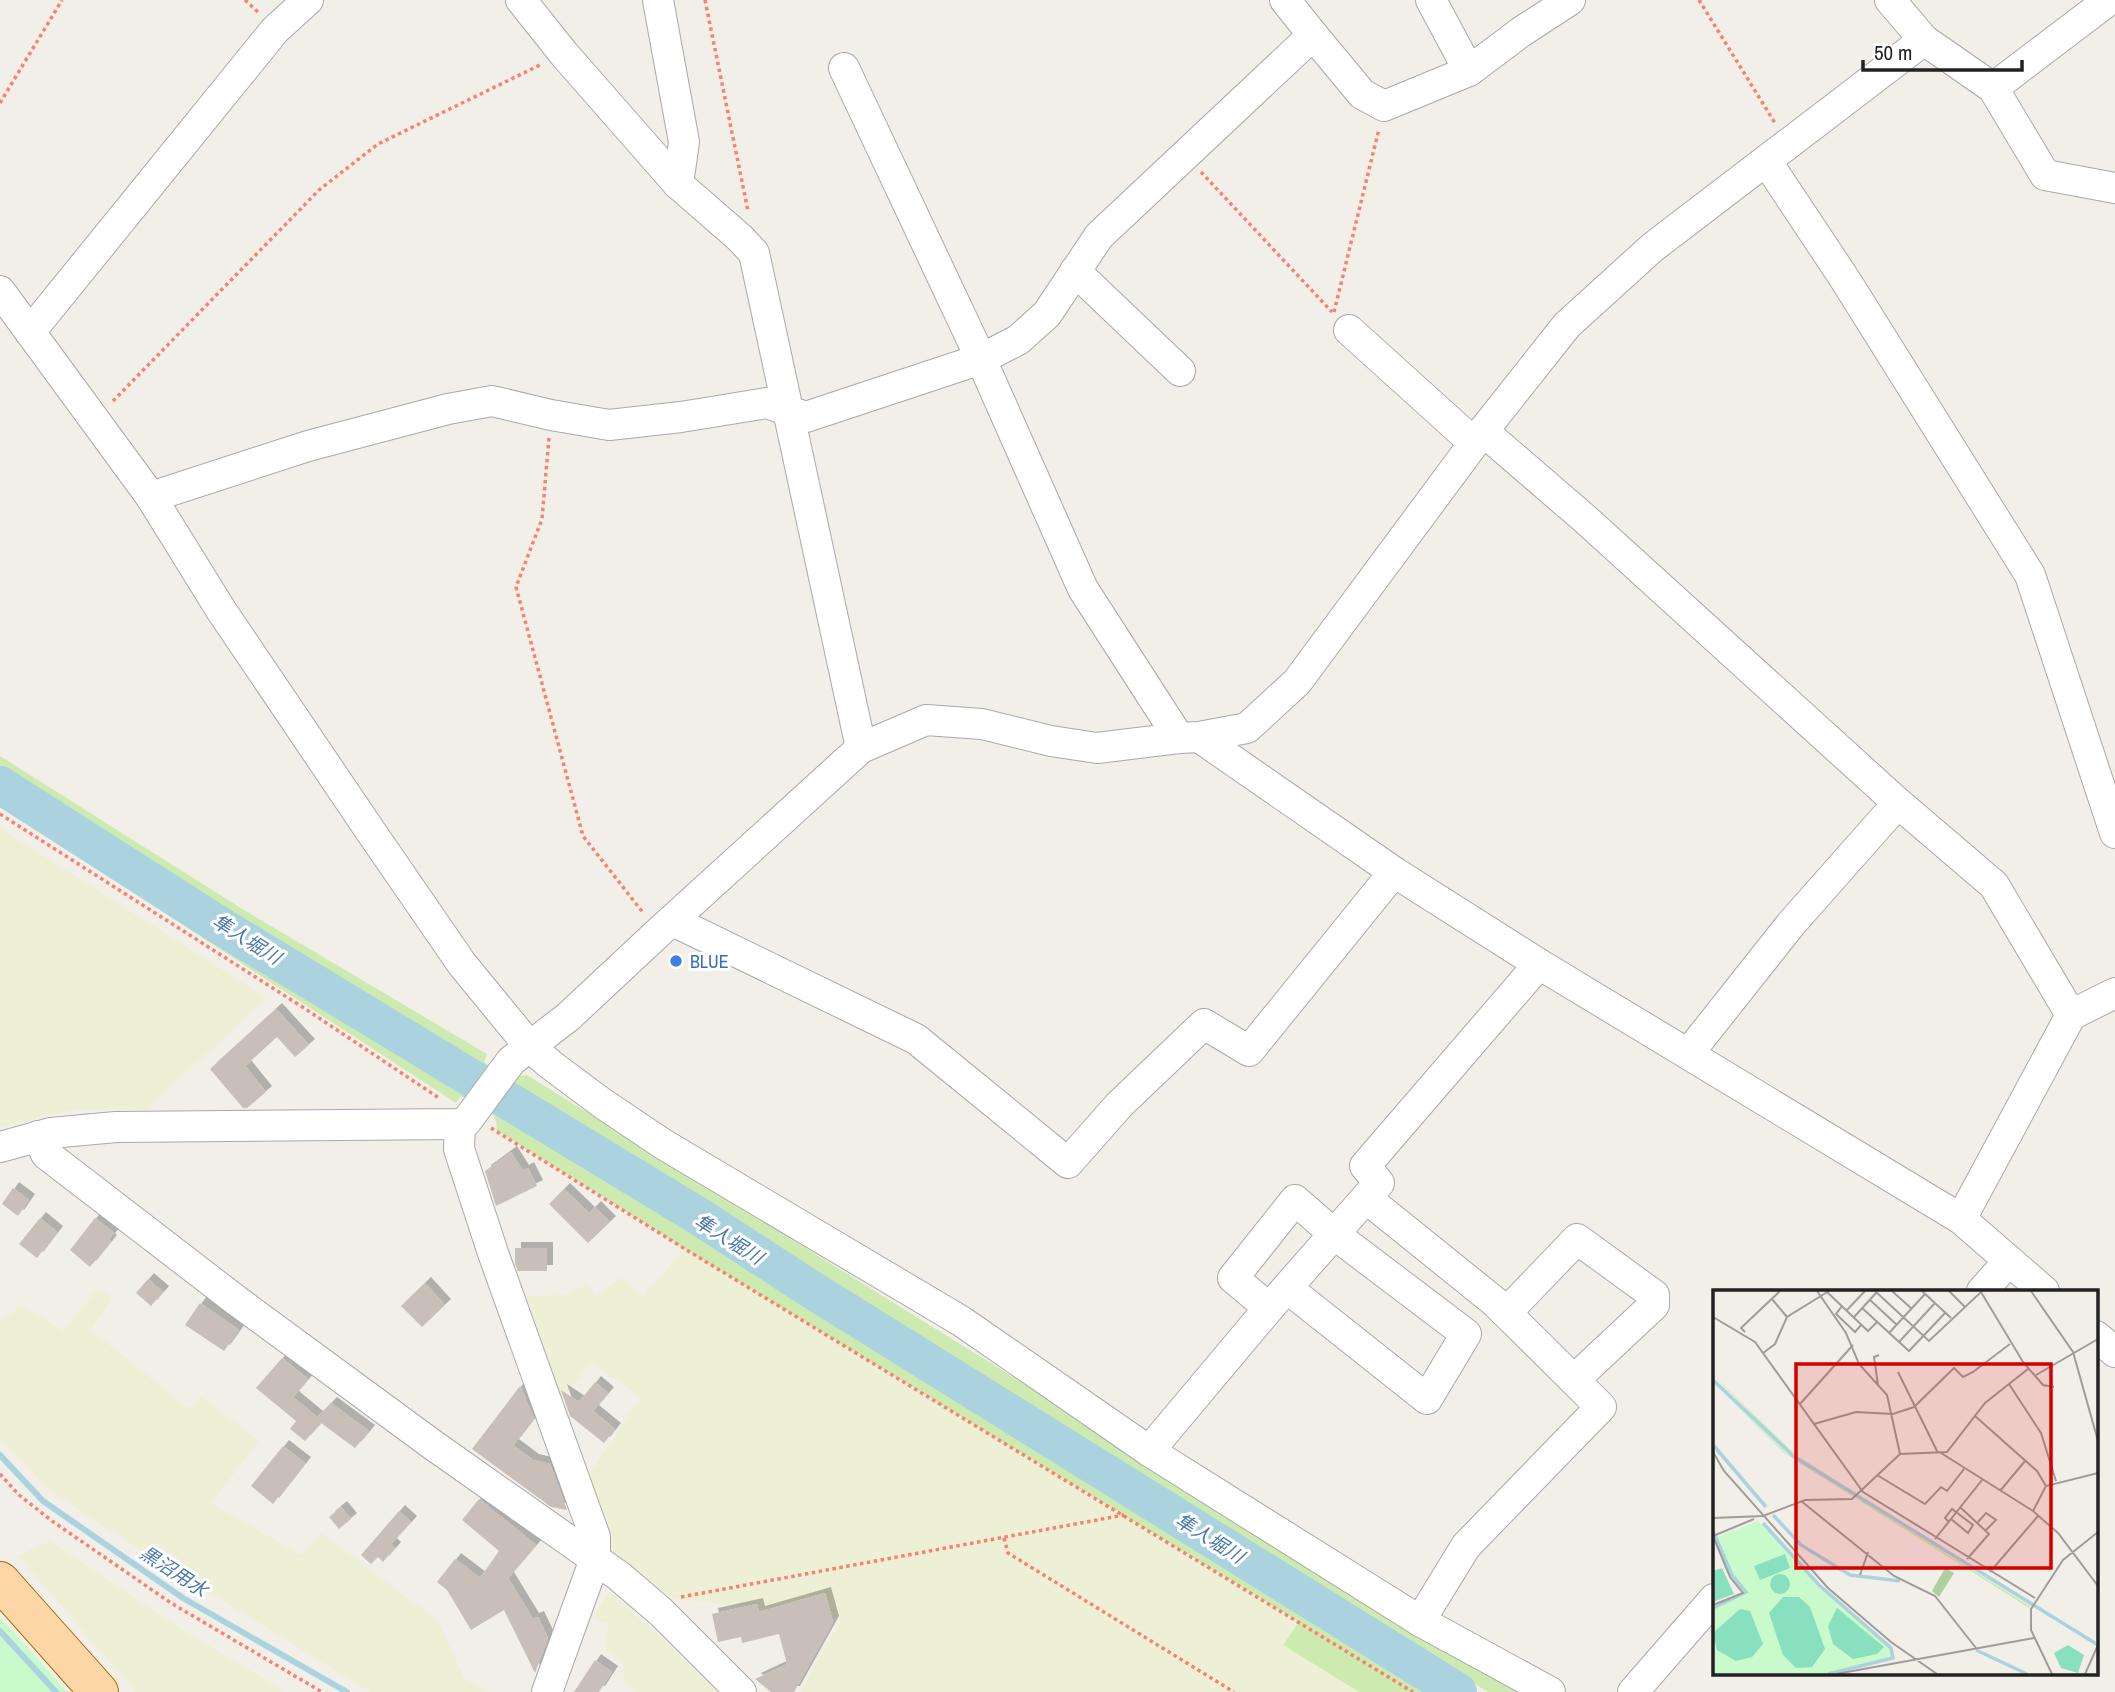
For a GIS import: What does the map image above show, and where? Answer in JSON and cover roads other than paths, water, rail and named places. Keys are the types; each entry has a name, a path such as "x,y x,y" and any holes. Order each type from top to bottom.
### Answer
{"main road":[{"path":"0,1581 99,1692"}],"street":[{"path":"30,332 275,30 308,0"},
{"path":"521,0 564,54 678,184 754,253 862,748"},
{"path":"658,0 684,142 678,184"},
{"path":"1285,0 1362,94 1384,106 1469,71 1570,0"},
{"path":"1431,0 1469,71"},
{"path":"1890,0 1924,40 1993,88 2045,175 2115,188"},
{"path":"1993,88 2109,0"},
{"path":"151,496 308,446 448,409 492,401 609,425 681,418 767,403 806,417 981,359 1018,340 1047,314 1099,236 1313,35"},
{"path":"547,1692 595,1559 596,1537 493,1254 459,1149 469,1118 506,1065 568,1017 862,748 926,720 982,724 1051,741 1097,748 1189,738 1247,728 1297,682 1478,437 1567,325 1653,247 1924,40"},
{"path":"844,68 981,359 1083,589 1189,738 1539,964 1961,1219 2043,1290"},
{"path":"1778,154 1846,281 2030,575 2115,833"},
{"path":"1075,271 1180,371"},
{"path":"0,291 151,496 221,610 463,964 530,1046 602,1103 663,1144 961,1321 1149,1451 1420,1621 1550,1692"},
{"path":"1349,330 1478,437 1594,528 1898,803 1994,885 2071,1015"},
{"path":"1688,1054 1791,923 1898,803"},
{"path":"666,926 916,1039 1068,1163 1119,1105 1204,1024 1249,1051 1394,872"},
{"path":"1149,1451 1379,1183 1365,1166 1539,964"},
{"path":"1961,1219 2071,1015 2115,993"},
{"path":"0,1147 37,1136 116,1127 469,1118"},
{"path":"37,1136 46,1154 237,1301 433,1445 619,1576 661,1612 741,1692"},
{"path":"1366,1198 1506,1313 1601,1407 1466,1546 1420,1621"},
{"path":"1295,1200 1334,1234 1466,1334 1427,1399 1278,1298 1233,1278 1295,1200"},
{"path":"1506,1313 1577,1239 1654,1295 1654,1305 1574,1380"},
{"path":"1983,1290 2009,1261"},
{"path":"2098,1338 2115,1352"},
{"path":"1633,1692 1713,1600"}],"waterway":[{"name":"隼人堀川","path":"0,785 219,925 700,1217 809,1288 1458,1692"},
{"name":"黒沼用水","path":"0,1455 43,1501 183,1598 347,1692"},
{"path":"0,1631 56,1692"}],"place":[{"name":"BLUE","path":"676,961"}]}
